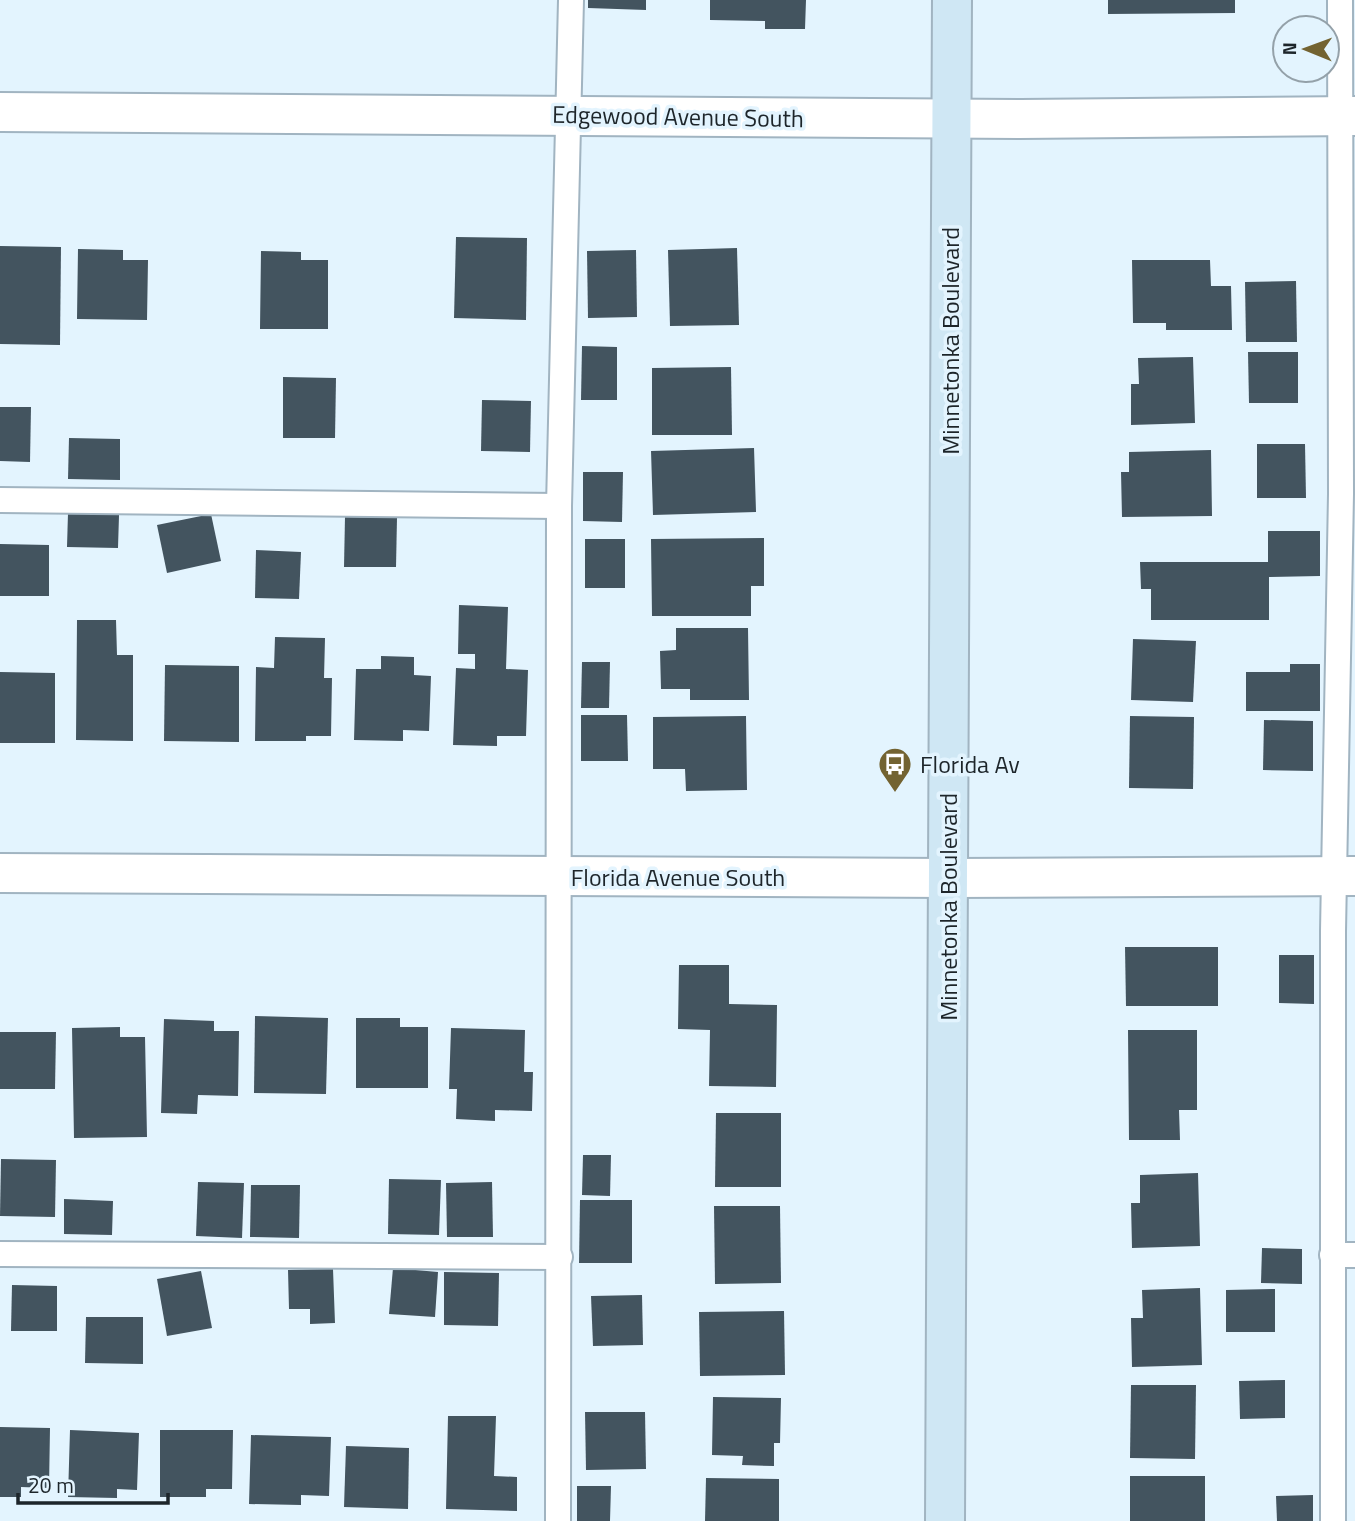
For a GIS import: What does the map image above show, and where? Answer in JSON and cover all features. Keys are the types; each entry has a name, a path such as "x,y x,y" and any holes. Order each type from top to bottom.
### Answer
{"main road":[{"name":"Minnetonka Boulevard","path":"945,1521 952,0"}],"street":[{"name":"Edgewood Avenue South","path":"0,112 951,118 1348,116"},
{"name":"Florida Avenue South","path":"0,873 948,878 1345,876"}],"lane":[{"path":"558,1521 559,506 571,0"},
{"path":"1333,1521 1344,1255 1348,494 1348,116 1340,0"},
{"path":"0,500 559,506"},
{"path":"0,1254 560,1256"}],"building":[{"path":"588,0 646,0 646,10 588,8"},
{"path":"710,0 806,0 805,29 765,29 765,21 710,20"},
{"path":"1108,0 1235,0 1235,13 1108,14"},
{"path":"456,237 527,238 526,320 454,318"},
{"path":"0,246 61,247 60,345 0,344"},
{"path":"737,248 739,325 670,326 668,250"},
{"path":"78,249 123,250 123,260 148,260 147,320 77,319"},
{"path":"636,250 637,317 588,318 587,251"},
{"path":"261,251 301,252 301,260 328,260 328,329 260,329"},
{"path":"1132,260 1210,260 1211,286 1231,286 1232,330 1166,330 1166,323 1133,323"},
{"path":"1296,281 1297,342 1246,342 1245,282"},
{"path":"582,346 617,347 617,400 581,400"},
{"path":"1248,352 1298,352 1298,403 1249,403"},
{"path":"1193,357 1195,423 1131,425 1131,384 1139,384 1138,358"},
{"path":"731,367 732,435 652,435 652,368"},
{"path":"283,377 336,378 335,438 283,438"},
{"path":"482,400 531,401 530,452 481,451"},
{"path":"0,407 31,407 30,462 0,461"},
{"path":"69,438 120,439 120,480 68,479"},
{"path":"1257,444 1305,444 1306,498 1257,498"},
{"path":"754,448 756,512 653,515 651,451"},
{"path":"1211,450 1212,516 1122,517 1121,472 1129,472 1129,452"},
{"path":"583,472 623,472 622,522 583,521"},
{"path":"68,513 119,515 118,548 67,547"},
{"path":"211,514 221,561 167,573 157,525"},
{"path":"345,517 397,518 396,567 344,567"},
{"path":"1268,531 1320,531 1320,576 1269,577 1269,620 1151,620 1151,589 1141,589 1140,562 1268,562"},
{"path":"764,538 764,586 751,586 751,616 652,616 651,539"},
{"path":"585,539 625,539 625,588 585,588"},
{"path":"0,544 49,545 49,596 0,596"},
{"path":"256,550 301,552 299,599 255,598"},
{"path":"459,605 508,607 506,669 528,670 526,736 497,736 497,746 453,745 456,668 475,669 475,654 458,654"},
{"path":"77,620 116,620 117,655 133,655 133,741 76,740"},
{"path":"676,628 748,628 749,700 690,700 690,689 661,689 660,651 676,650"},
{"path":"275,637 325,638 324,678 332,678 331,736 306,736 306,741 255,741 256,667 274,668"},
{"path":"1133,639 1196,641 1193,702 1131,700"},
{"path":"381,656 414,657 414,675 431,676 429,731 403,730 403,741 354,740 356,669 381,669"},
{"path":"582,662 610,662 609,708 581,708"},
{"path":"1290,664 1320,664 1320,711 1246,711 1246,672 1290,672"},
{"path":"165,665 239,666 239,742 164,741"},
{"path":"0,672 55,673 55,743 0,743"},
{"path":"581,715 627,715 628,761 581,761"},
{"path":"746,716 747,790 686,791 685,769 653,769 653,717"},
{"path":"1130,716 1194,717 1193,789 1129,788"},
{"path":"1264,720 1313,721 1313,771 1263,770"},
{"path":"1125,947 1218,947 1218,1006 1126,1006"},
{"path":"1279,955 1314,955 1314,1004 1279,1003"},
{"path":"679,965 729,965 729,1004 777,1005 776,1087 709,1086 710,1030 678,1029"},
{"path":"255,1016 328,1018 326,1094 254,1093"},
{"path":"356,1018 400,1018 400,1027 428,1027 428,1088 356,1088"},
{"path":"164,1019 214,1021 214,1031 239,1031 238,1096 198,1095 197,1114 161,1113"},
{"path":"120,1027 120,1037 145,1037 147,1137 74,1138 72,1028"},
{"path":"451,1028 525,1030 524,1072 533,1072 532,1111 495,1110 495,1121 456,1119 457,1089 449,1089"},
{"path":"1128,1030 1197,1030 1197,1110 1179,1110 1180,1140 1129,1140"},
{"path":"0,1032 56,1032 55,1089 0,1089"},
{"path":"716,1113 781,1113 781,1187 715,1187"},
{"path":"583,1155 611,1155 610,1196 582,1195"},
{"path":"1,1159 56,1160 55,1217 0,1216"},
{"path":"1198,1173 1200,1246 1132,1248 1131,1203 1140,1203 1140,1175"},
{"path":"389,1179 441,1180 439,1235 388,1234"},
{"path":"198,1182 244,1183 242,1238 196,1236"},
{"path":"492,1182 493,1237 447,1237 446,1183"},
{"path":"251,1185 300,1185 299,1238 250,1237"},
{"path":"64,1199 113,1201 112,1235 64,1234"},
{"path":"580,1200 632,1200 632,1263 579,1263"},
{"path":"714,1206 780,1206 781,1283 715,1284"},
{"path":"1262,1248 1302,1249 1302,1284 1261,1283"},
{"path":"393,1268 438,1272 435,1317 389,1314"},
{"path":"333,1269 335,1323 310,1324 310,1309 289,1309 288,1270"},
{"path":"201,1271 212,1328 167,1336 157,1279"},
{"path":"444,1272 499,1273 498,1326 444,1325"},
{"path":"12,1285 57,1286 57,1331 11,1331"},
{"path":"1200,1288 1202,1365 1132,1367 1131,1318 1143,1318 1142,1290"},
{"path":"1275,1289 1275,1332 1226,1332 1226,1290"},
{"path":"642,1295 643,1345 593,1346 591,1296"},
{"path":"784,1311 785,1375 700,1376 699,1312"},
{"path":"86,1317 143,1317 143,1364 85,1363"},
{"path":"1285,1380 1285,1418 1240,1419 1239,1381"},
{"path":"1131,1385 1196,1385 1195,1459 1130,1458"},
{"path":"713,1397 781,1398 780,1443 774,1443 774,1466 742,1465 743,1456 712,1455"},
{"path":"585,1412 645,1412 646,1469 586,1470"},
{"path":"448,1416 496,1416 494,1476 517,1477 517,1511 446,1509"},
{"path":"0,1427 50,1428 49,1488 21,1487 21,1497 0,1497"},
{"path":"70,1430 139,1433 137,1490 117,1489 117,1498 68,1497"},
{"path":"160,1430 233,1430 232,1489 206,1489 206,1497 160,1497"},
{"path":"251,1435 331,1437 329,1496 301,1495 301,1505 249,1504"},
{"path":"346,1446 409,1448 408,1509 344,1507"},
{"path":"1130,1476 1205,1476 1205,1521 1130,1521"},
{"path":"706,1478 779,1479 779,1521 705,1521"},
{"path":"577,1486 611,1486 610,1521 577,1521"},
{"path":"1313,1495 1313,1521 1277,1521 1276,1496"}],"place":[{"name":"Florida Av","path":"895,794"}]}
